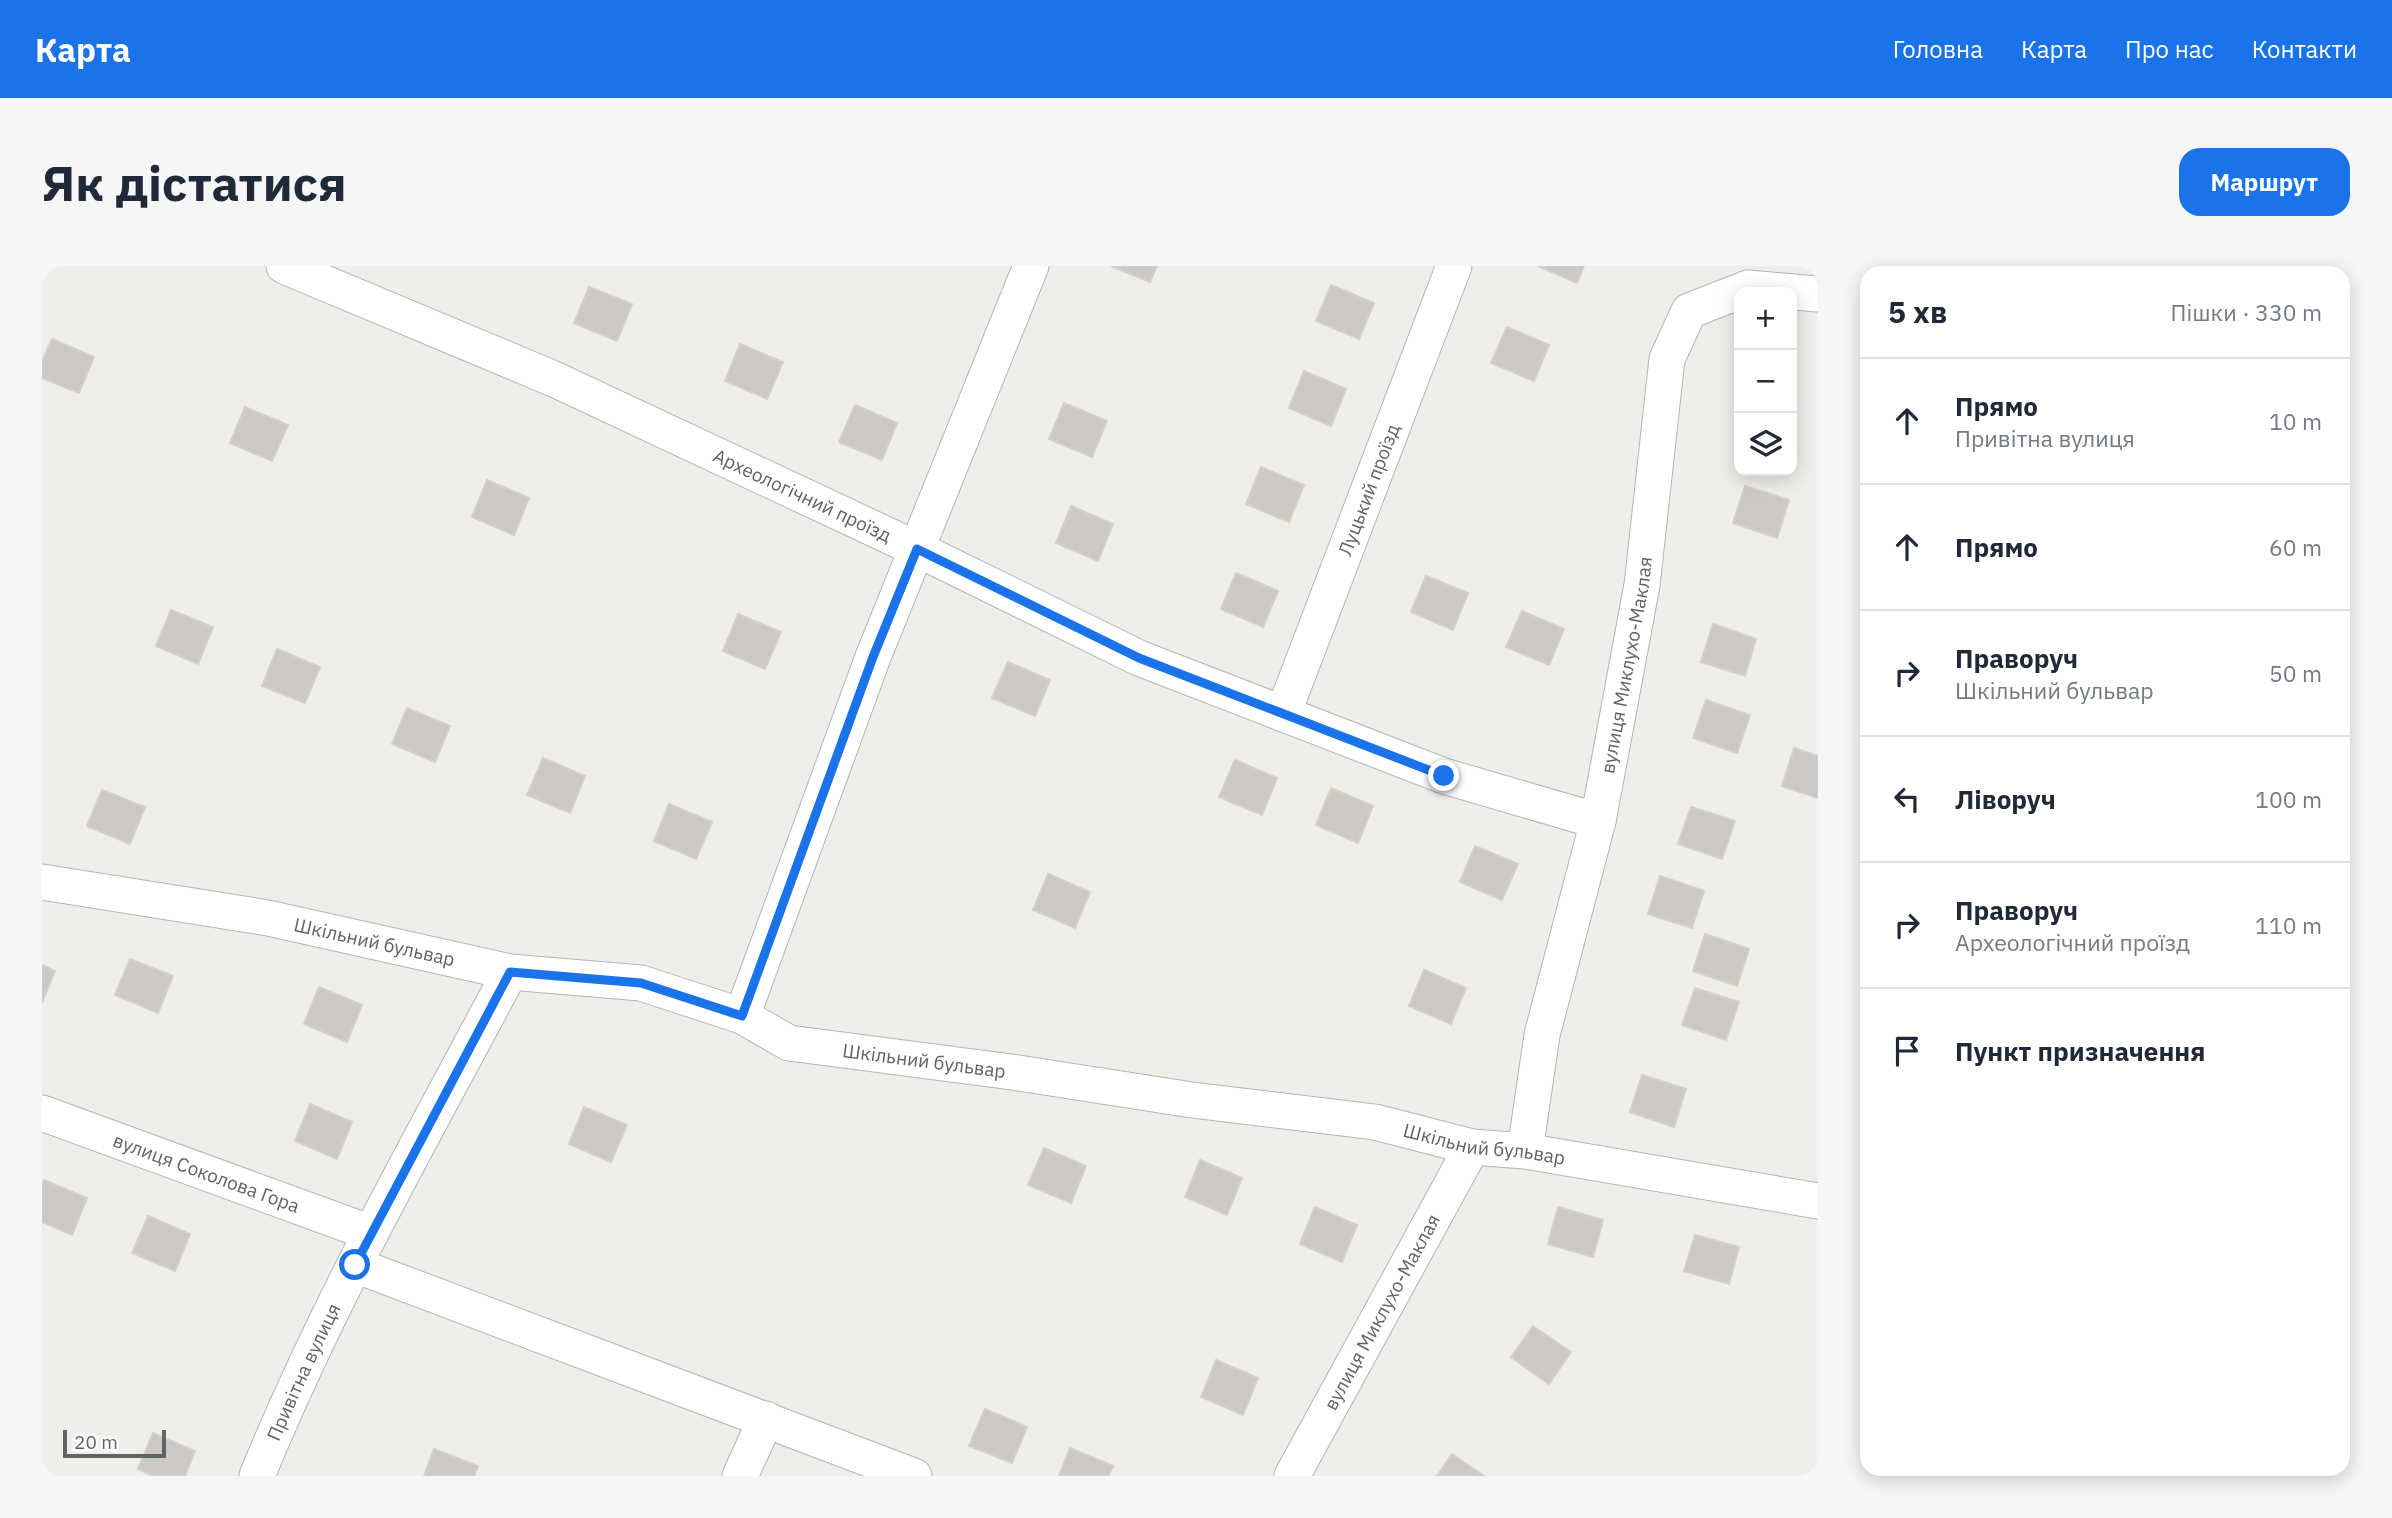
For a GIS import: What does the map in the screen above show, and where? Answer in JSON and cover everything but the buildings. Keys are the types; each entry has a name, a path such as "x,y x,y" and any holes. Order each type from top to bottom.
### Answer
{"street":[{"name":"Археологічний проїзд","path":"284,266 554,379 917,549 1139,658 1444,776 1598,821"},
{"path":"742,1016 873,657 1031,266"},
{"name":"Луцький проїзд","path":"1283,714 1454,266"},
{"name":"вулиця Миклухо-Маклая","path":"1525,1151 1542,1035 1598,821 1642,585 1667,359 1689,311 1748,288 1818,294"},
{"name":"Шкільний бульвар","path":"42,883 268,918 510,972 641,983 742,1016 789,1043 1012,1072 1192,1100 1375,1122 1472,1147 1525,1151 1818,1201"},
{"name":"Привітна вулиця","path":"257,1476 285,1406 371,1233 510,972"},
{"name":"вулиця Соколова Гора","path":"42,1113 371,1233"},
{"name":"вулиця Миклухо-Маклая","path":"1292,1476 1472,1147"},
{"path":"355,1265 914,1476"},
{"path":"740,1476 766,1419"}],"route":[{"path":"355,1265 510,972 641,983 742,1016 873,657 917,549 1139,658 1444,776"}]}
